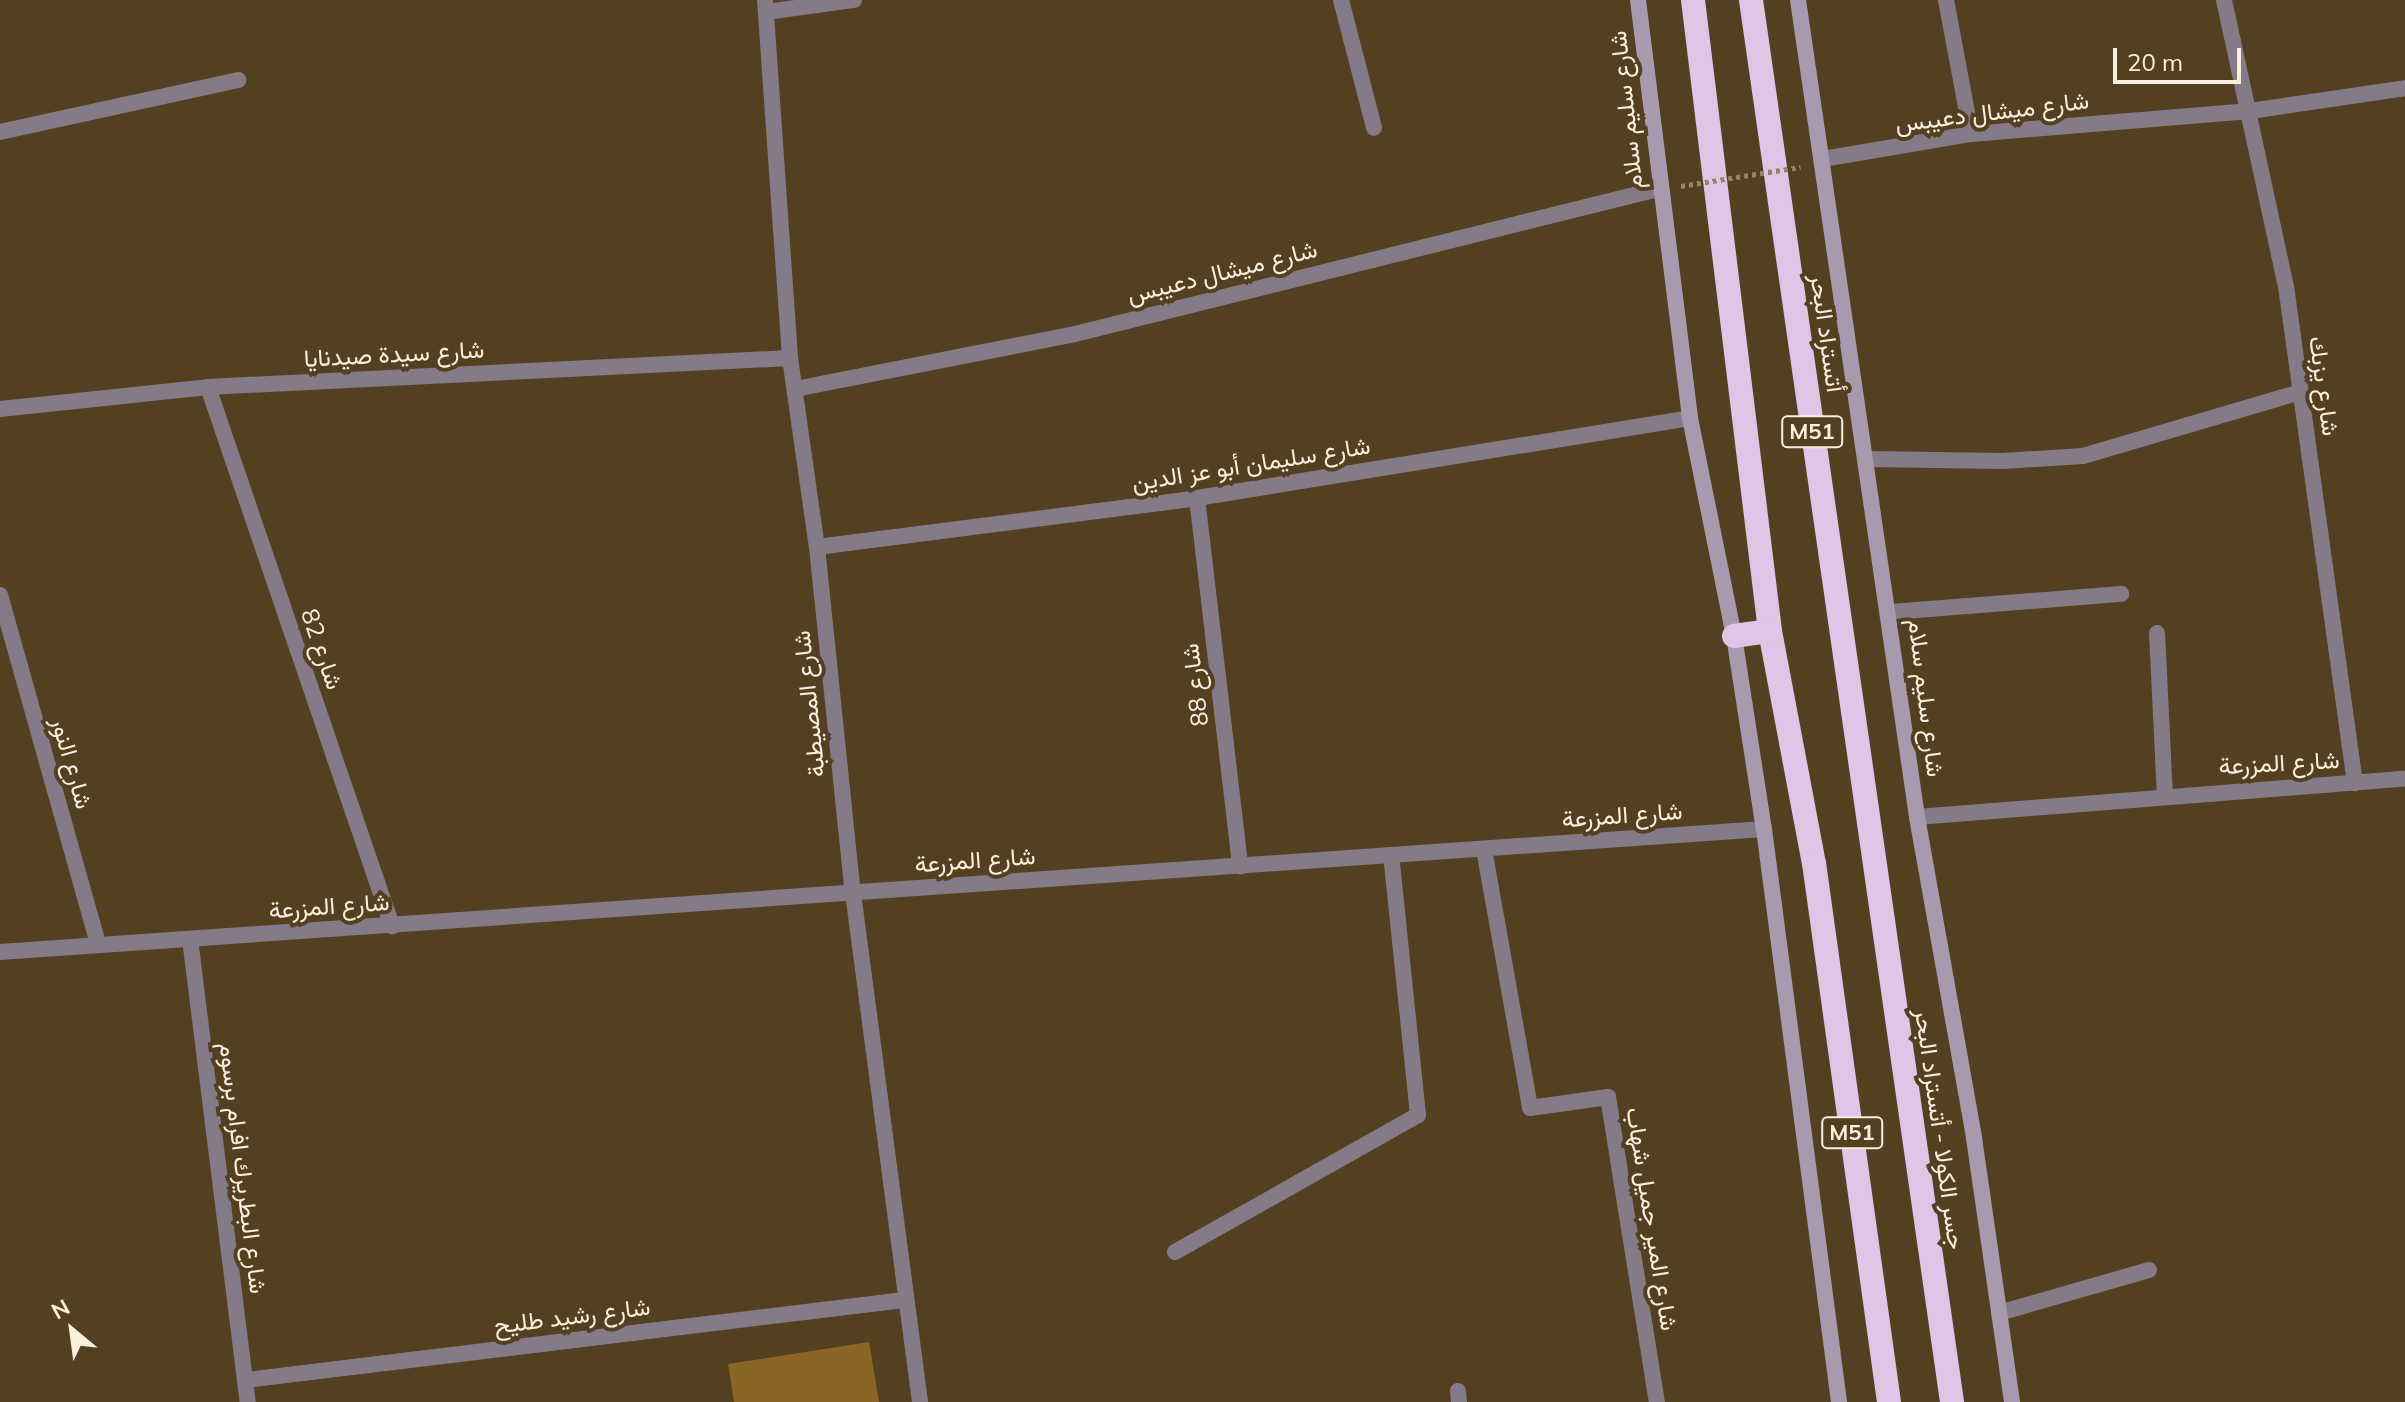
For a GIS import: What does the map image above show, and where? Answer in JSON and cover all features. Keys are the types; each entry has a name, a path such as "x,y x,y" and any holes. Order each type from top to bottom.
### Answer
{"highway":[{"name":"M51","path":"1693,0 1770,631 1814,863 1889,1402"},
{"name":"أتستراد البحر","path":"1751,0 1874,864"},
{"path":"1734,636 1770,631"},
{"name":"جسر الكولا - أتستراد البحر","path":"1874,864 1952,1402"}],"main road":[{"name":"شارع سليم سلام","path":"1638,0 1658,189 1690,418 1734,636 1764,829 1839,1402"},
{"name":"شارع سليم سلام","path":"1798,0 1891,612 1917,817 2012,1402"}],"street":[{"path":"765,6 854,0"},
{"path":"1341,0 1374,128"},
{"path":"1946,0 1971,134"},
{"name":"شارع يزبك","path":"2224,0 2286,286 2355,783"},
{"name":"شارع المصيطبة","path":"765,6 790,358 817,547 853,893 904,1300 920,1402"},
{"path":"0,132 238,80"},
{"name":"شارع ميشال دعيبس","path":"1823,159 1971,134 2250,111 2405,88"},
{"name":"شارع ميشال دعيبس","path":"795,389 1075,334 1658,189"},
{"name":"شارع سيدة صيدنايا","path":"0,409 208,387 790,358"},
{"name":"شارع 82","path":"208,387 392,926"},
{"path":"1866,459 2003,461 2083,456 2301,392"},
{"name":"شارع سليمان أبو عز الدين","path":"817,547 1197,498 1690,418"},
{"name":"شارع 88","path":"1197,498 1240,866"},
{"path":"1891,612 2121,594"},
{"name":"شارع النور","path":"0,595 98,943"},
{"path":"2157,633 2165,794"},
{"name":"شارع المزرعة","path":"1917,817 2165,794 2405,779"},
{"name":"شارع المزرعة","path":"0,952 1764,829"},
{"name":"شارع المير جميل شهاب","path":"1484,849 1530,1108 1608,1097 1657,1402"},
{"path":"1175,1252 1418,1115 1391,855"},
{"name":"شارع البطريرك افرام برسوم","path":"190,939 248,1402"},
{"path":"1999,1313 2149,1270"},
{"name":"شارع رشيد طليح","path":"246,1380 904,1300"}],"path":[{"path":"1681,186 1800,167"}],"shaded area":[{"path":"869,1342 879,1402 734,1402 728,1364"}]}
